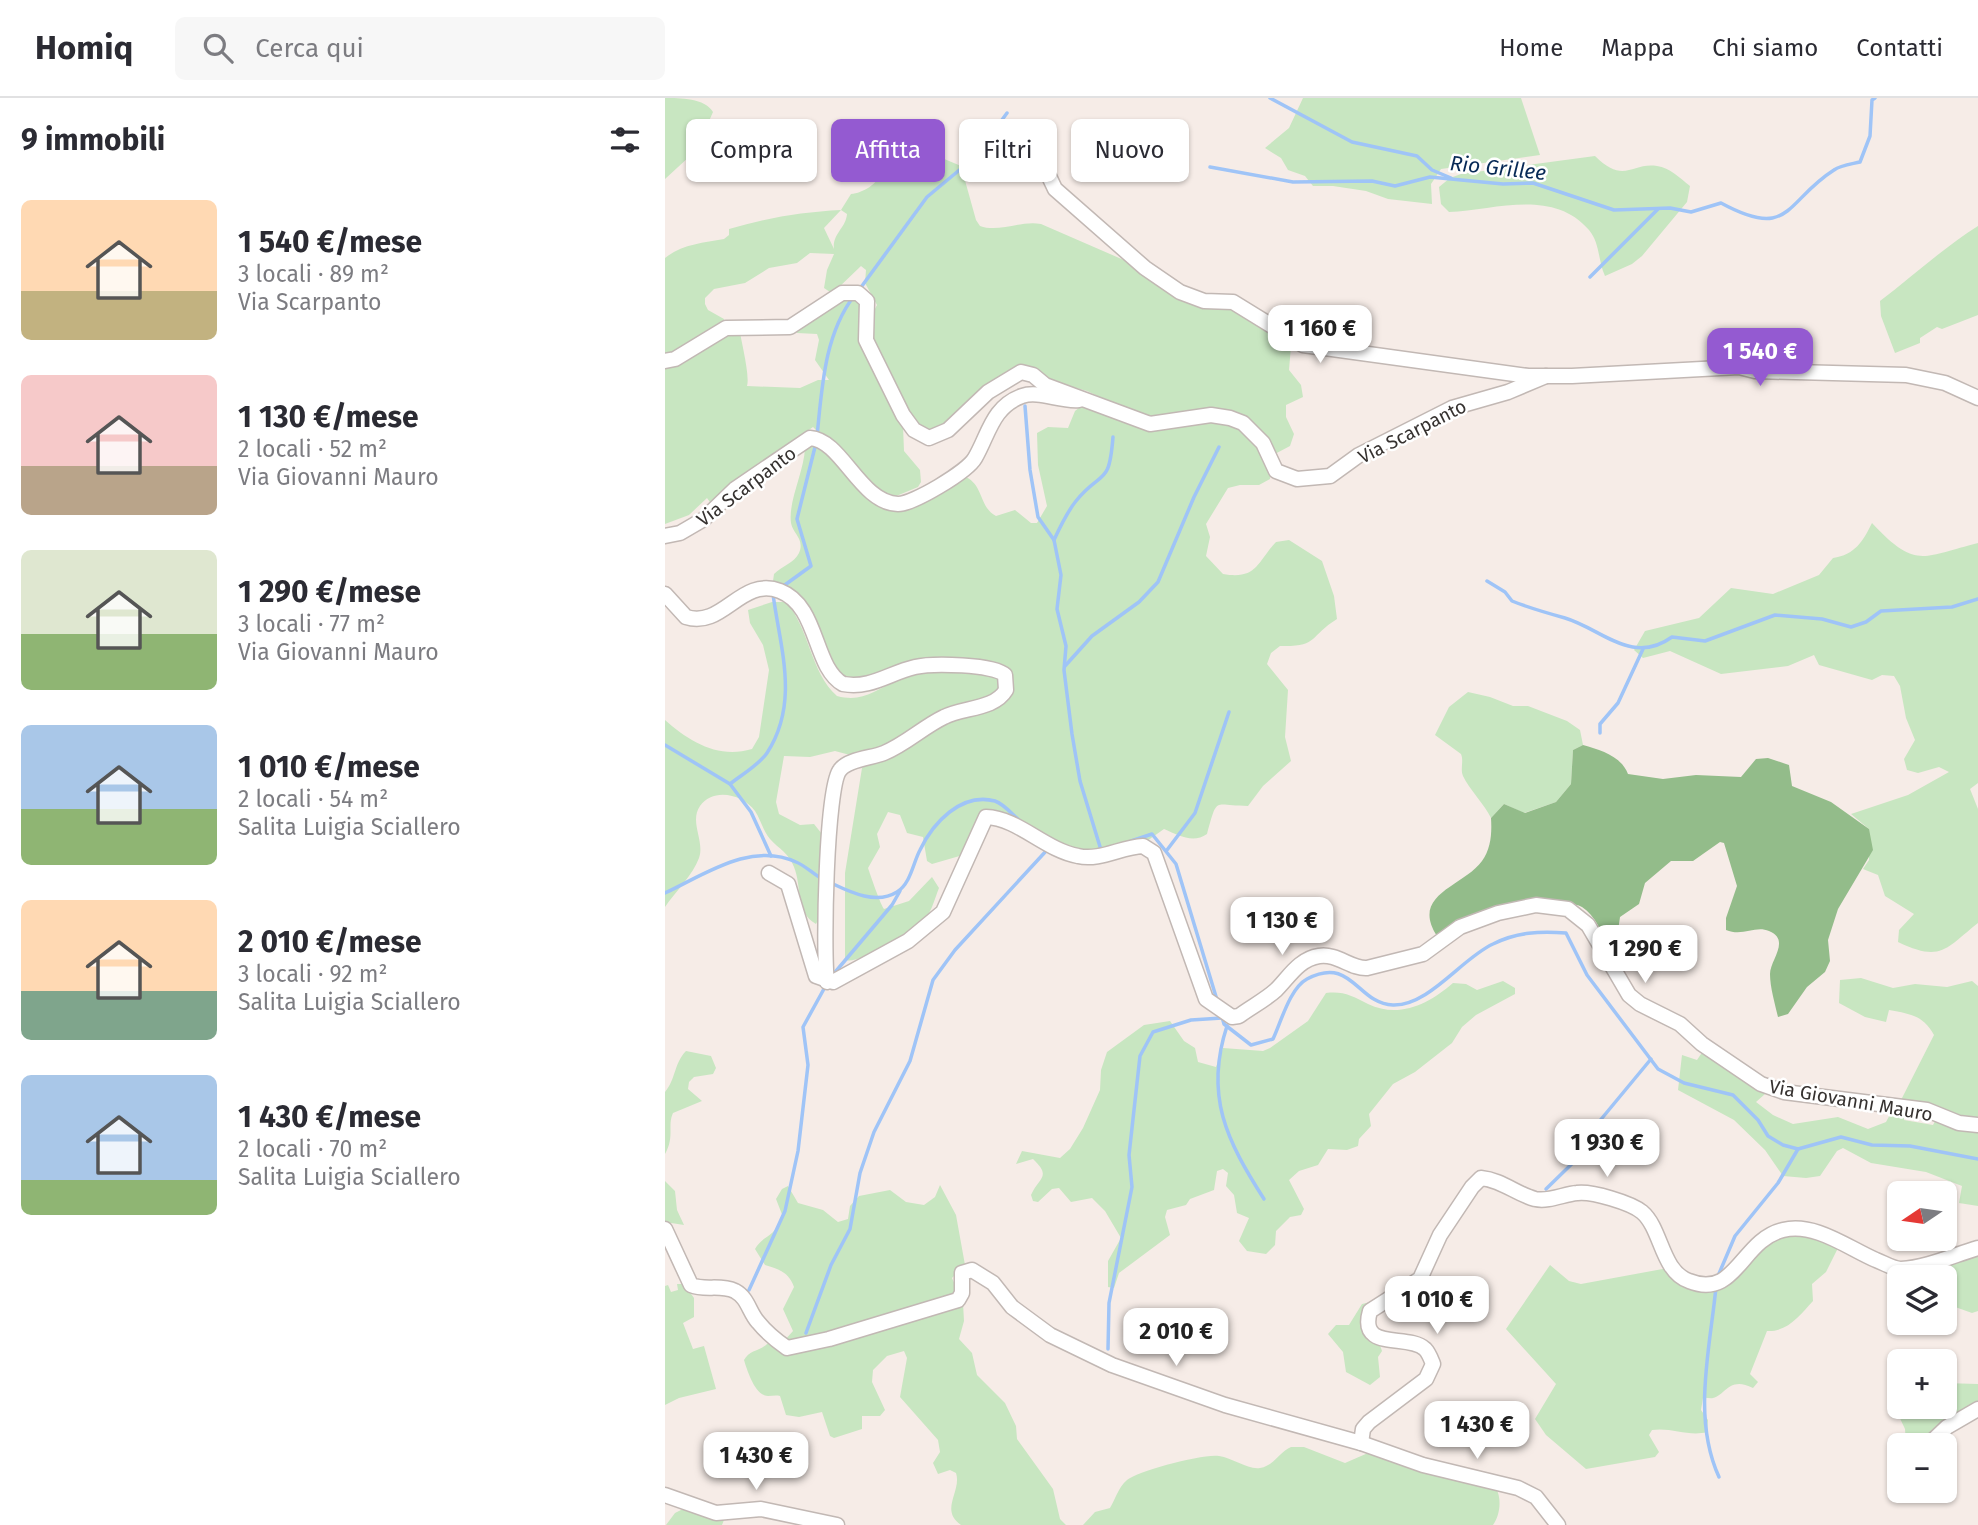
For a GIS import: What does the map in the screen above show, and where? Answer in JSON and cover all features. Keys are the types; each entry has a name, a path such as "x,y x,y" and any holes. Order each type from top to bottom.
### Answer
{"street":[{"path":"1052,182 1055,189 1145,268 1180,292 1204,301 1233,302 1303,345 1528,376 1546,376"},
{"name":"Via Scarpanto","path":"665,361 675,359 726,328 790,327 842,293 858,293 867,301 866,340 903,415 914,430 929,438 948,430 979,399 1021,372 1033,375 1045,385 1150,424 1211,415 1243,423 1263,443 1276,471 1297,479 1330,476 1359,456 1452,408 1508,392 1546,376 1739,367 1755,371 1906,375 1945,383 1978,398"},
{"name":"Via Scarpanto","path":"665,536 680,533 704,519 735,489 810,438 824,442 864,485 881,498 901,504 967,468 974,460 989,425 1013,400 1033,393 1057,400 1088,400"},
{"path":"665,594 686,617 703,619 753,589 768,588 783,592 805,615 830,671 843,684 870,684 909,668 931,665 996,668 1005,675 1006,690 995,702 945,716 888,752 845,765 838,772 832,807 825,960 827,982"},
{"name":"Via Giovanni Mauro","path":"827,982 842,980 908,941 943,912 982,822 986,817 993,817 1055,849 1079,857 1143,846 1154,853 1177,921 1211,1005 1227,1016 1239,1016 1275,991 1295,969 1319,956 1338,958 1360,969 1367,968 1423,954 1460,927 1475,921 1519,908 1549,905 1578,914 1588,925 1622,985 1640,1004 1680,1024 1702,1044 1761,1084 1784,1092 1927,1110 1959,1124 1978,1125"},
{"path":"769,873 788,884 812,970 815,976 827,982"},
{"path":"1361,1443 1363,1429 1369,1422 1426,1379 1433,1364 1428,1351 1418,1344 1382,1339 1370,1331 1367,1321 1370,1311 1420,1279 1440,1235 1472,1186 1481,1178 1495,1179 1536,1199 1577,1193 1599,1194 1642,1212 1672,1268 1685,1280 1704,1286 1726,1279 1752,1247 1766,1235 1786,1229 1810,1229 1900,1269 1978,1248"},
{"path":"665,1229 691,1285 699,1289 724,1287 737,1292 744,1298 758,1322 787,1348 829,1339 958,1300 962,1293 962,1273 972,1270 993,1283 1012,1307 1050,1335 1111,1365 1225,1405 1361,1443 1423,1465 1529,1492 1548,1508 1558,1525"},
{"path":"1941,1433 1978,1409"},
{"path":"665,1495 716,1513 761,1509 837,1525"}],"green space":[{"path":"665,98 698,101 713,112 710,119 686,119 686,160 665,179"},
{"path":"1303,98 1521,98 1540,155 1441,169 1431,184 1432,204 1388,199 1366,191 1333,186 1313,186 1305,176 1288,170 1281,158 1265,148 1289,128"},
{"path":"1595,156 1605,165 1621,171 1648,166 1662,167 1690,186 1687,202 1642,256 1632,264 1605,276 1593,235 1575,217 1558,209 1523,204 1449,212 1441,204 1439,187 1450,178 1461,174"},
{"path":"945,159 959,165 959,182 965,182 980,226 995,228 1041,224 1225,304 1291,346 1289,370 1301,385 1303,397 1286,405 1286,417 1294,434 1290,446 1273,455 1244,419 1147,419 1087,391 1048,380 1030,368 939,428 922,430 917,426 883,367 877,350 872,318 877,305 865,283 866,270 861,266 836,290 830,292 824,288 827,270 834,254 810,253 797,263 769,268 745,283 714,289 705,298 705,304 708,310 724,319 723,325 665,358 665,258 686,247 724,239 729,235 729,229 743,225 784,216 841,210 851,194 875,182 945,182","holes":["841,210 847,214 835,239 834,249 824,228"]},
{"path":"1978,226 1978,315 1942,329 1937,327 1920,338 1920,343 1895,353 1881,316 1880,301"},
{"path":"846,294 861,303 861,346 903,426 904,451 920,470 921,482 918,487 894,497 877,491 813,427 764,462 758,463 755,470 712,505 707,498 689,515 665,524 665,368 714,335 740,332 747,368 747,386 800,388 818,380 829,380 815,360 819,340 817,334 797,333 796,327"},
{"path":"1080,407 1100,413 1111,412 1129,419 1223,422 1241,429 1254,441 1270,472 1270,479 1259,485 1228,488 1206,524 1210,537 1206,556 1223,574 1243,574 1255,568 1276,542 1289,540 1322,561 1334,596 1337,619 1308,643 1280,646 1271,653 1267,664 1288,690 1285,737 1291,761 1263,786 1248,806 1219,805 1213,813 1207,834 1202,837 1186,838 1164,829 1147,841 1082,854 992,813 963,855 932,864 927,861 923,837 907,833 900,815 888,812 877,834 880,847 868,868 884,909 909,901 932,877 939,888 928,915 911,931 874,952 845,960 845,873 862,768 937,724 983,713 1010,672 1004,665 987,661 911,662 896,669 848,681 832,659 810,612 773,581 774,574 799,553 801,544 792,527 791,514 805,448 810,443 825,447 832,460 878,502 939,491 966,477 976,486 987,507 996,516 1015,510 1031,523 1037,523 1047,506 1038,465 1037,433 1048,427 1068,428 1075,411"},
{"path":"1872,523 1899,548 1910,554 1931,555 1978,543 1978,783 1970,789 1978,809 1978,923 1950,946 1934,952 1898,942 1899,930 1914,914 1885,896 1878,875 1863,869 1869,860 1869,829 1851,814 1908,795 1949,772 1939,767 1918,773 1907,770 1904,759 1915,740 1906,718 1900,686 1894,676 1882,675 1872,680 1819,665 1814,655 1788,666 1721,674 1670,651 1643,658 1634,650 1645,631 1699,618 1731,588 1773,594 1819,575 1833,558 1853,550"},
{"path":"772,602 786,602 794,613 821,675 837,696 861,697 907,677 947,671 975,671 997,677 999,690 985,699 946,708 878,749 850,755 835,751 810,757 784,756 776,802 779,814 800,825 814,824 822,834 820,858 829,865 821,914 816,924 809,919 802,906 796,874 789,858 768,836 750,805 728,795 712,796 700,806 696,818 699,858 665,907 665,720 684,735 716,750 740,752 752,749 759,737 769,670 763,645 750,623 748,610"},
{"path":"1468,692 1513,706 1528,706 1567,721 1580,730 1583,745 1573,750 1571,784 1556,802 1524,813 1504,804 1491,818 1463,776 1461,754 1435,735 1449,707"},
{"path":"1583,745 1615,758 1628,774 1663,779 1696,775 1741,777 1756,759 1768,758 1789,765 1792,786 1831,802 1869,829 1873,850 1838,909 1828,940 1830,961 1825,972 1807,987 1788,1014 1778,1017 1771,984 1771,969 1779,945 1775,935 1759,929 1738,932 1726,930 1726,918 1737,886 1724,843 1720,842 1693,861 1671,861 1645,883 1639,904 1620,917 1617,938 1609,946 1591,915 1582,907 1570,904 1554,904 1512,913 1437,936 1430,922 1430,910 1434,901 1482,861 1490,841 1491,818 1504,804 1525,813 1556,802 1571,784 1573,750"},
{"path":"1861,978 1893,988 1915,984 1947,987 1972,981 1978,986 1978,1122 1900,1102 1934,1035 1925,1023 1910,1014 1889,1010 1886,1022 1865,1017 1839,1003 1840,980"},
{"path":"1503,981 1515,988 1515,994 1476,1015 1462,1027 1452,1043 1415,1072 1393,1084 1369,1114 1371,1126 1359,1139 1358,1146 1347,1150 1328,1149 1318,1165 1299,1171 1289,1180 1304,1209 1301,1215 1290,1217 1276,1231 1275,1245 1266,1254 1247,1251 1239,1241 1249,1218 1237,1213 1234,1195 1226,1186 1228,1173 1223,1169 1217,1171 1214,1190 1190,1199 1186,1205 1167,1210 1165,1217 1170,1235 1119,1273 1114,1288 1108,1287 1108,1261 1121,1238 1105,1211 1092,1198 1071,1202 1059,1188 1052,1189 1038,1202 1033,1201 1031,1195 1042,1177 1042,1170 1033,1159 1016,1164 1022,1151 1060,1158 1070,1149 1100,1090 1101,1070 1107,1052 1144,1025 1170,1021 1184,1041 1195,1048 1198,1062 1216,1067 1223,1048 1263,1051 1270,1048 1308,1021 1326,993 1348,995 1391,1010 1424,1003 1453,983 1466,984 1477,990"},
{"path":"686,1051 711,1056 716,1068 713,1074 694,1077 689,1082 688,1089 702,1101 673,1113 670,1142 665,1154 665,1092"},
{"path":"1701,1054 1707,1054 1771,1093 1765,1094 1756,1102 1773,1115 1793,1124 1838,1117 1868,1129 1886,1122 1893,1109 1904,1111 1904,1120 1933,1125 1936,1119 1978,1130 1978,1206 1959,1203 1962,1186 1957,1184 1957,1181 1949,1181 1926,1172 1871,1163 1843,1148 1837,1151 1820,1176 1783,1176 1765,1150 1734,1120 1678,1090 1682,1055 1697,1060"},
{"path":"665,1181 675,1191 677,1210 684,1225 665,1222"},
{"path":"940,1185 956,1215 965,1265 952,1278 963,1303 964,1321 959,1339 972,1353 977,1375 1005,1403 1016,1426 1017,1439 1053,1489 1060,1519 1066,1525 961,1525 955,1519 951,1507 956,1473 950,1470 938,1474 933,1463 940,1452 938,1440 900,1397 907,1358 904,1351 887,1356 873,1370 872,1382 885,1410 880,1416 862,1416 862,1429 834,1438 830,1436 822,1412 799,1417 786,1415 780,1396 768,1396 759,1392 747,1370 744,1360 749,1354 769,1342 784,1341 793,1331 783,1309 794,1287 792,1282 783,1272 765,1265 755,1249 776,1229 783,1217 776,1199 782,1189 788,1186 798,1203 823,1210 838,1222 848,1219 850,1206 859,1196 890,1190 906,1202 924,1205 935,1197"},
{"path":"1805,1232 1838,1248 1826,1272 1812,1284 1813,1301 1787,1326 1767,1331 1750,1374 1758,1382 1753,1388 1733,1385 1717,1396 1703,1398 1701,1410 1708,1420 1707,1432 1652,1430 1649,1435 1659,1452 1655,1457 1586,1469 1546,1435 1535,1419 1556,1384 1506,1329 1550,1265 1569,1281 1581,1284 1668,1268 1687,1283 1702,1290 1713,1290 1721,1285 1761,1242 1777,1236"},
{"path":"1978,1251 1978,1311 1972,1313 1957,1308 1957,1265 1935,1263"},
{"path":"677,1284 684,1284 694,1298 694,1317 683,1323 693,1349 704,1346 716,1389 679,1398 665,1405 665,1286 668,1285 671,1292 678,1290"},
{"path":"1375,1301 1367,1309 1382,1351 1378,1357 1380,1377 1370,1385 1346,1372 1343,1352 1328,1334 1336,1325 1349,1325 1362,1304"},
{"path":"1957,1383 1978,1384 1978,1406 1939,1433 1905,1433 1900,1419 1957,1419"},
{"path":"1291,1447 1304,1447 1345,1463 1368,1453 1496,1488 1500,1502 1497,1517 1493,1525 1083,1525 1095,1512 1110,1508 1124,1483 1133,1476 1186,1460 1211,1456 1224,1457 1260,1468"},
{"path":"687,1507 724,1520 722,1525 666,1525 675,1513"}],"waterway":[{"path":"1270,98 1352,142 1417,156 1432,170 1451,178"},
{"name":"Rio Grillee","path":"1210,167 1293,182 1372,181 1395,186 1430,177 1503,184 1533,183 1614,210 1670,208 1691,212 1721,203 1744,214 1761,218 1775,217 1785,212 1834,170 1860,162 1870,136 1872,100 1875,98"},
{"path":"859,290 927,197 975,157 1007,113"},
{"path":"1590,277 1658,209"},
{"path":"817,436 830,345 844,311 854,296"},
{"path":"1025,406 1030,470 1038,517 1054,540"},
{"path":"1101,850 1080,781 1072,734 1064,670 1066,646 1057,609 1061,575 1054,540 1073,505 1106,471 1113,437"},
{"path":"782,587 811,566 797,519 816,443"},
{"path":"1065,666 1092,636 1139,602 1158,582 1194,497 1219,447"},
{"path":"1487,581 1505,592 1512,601 1579,623 1630,647 1644,648 1672,637 1705,641 1775,615 1822,619 1851,627 1866,622 1881,611 1952,607 1978,599"},
{"path":"730,784 764,757 777,734 783,714 785,675 773,594"},
{"path":"1600,733 1600,724 1618,703 1643,649"},
{"path":"1167,850 1195,813 1229,712"},
{"path":"665,745 730,784 751,812 771,856"},
{"path":"831,883 872,897 889,896 897,892 909,878 920,850 940,820 960,805 971,801 995,801 1020,821"},
{"path":"1131,841 1152,834 1176,864 1217,1000"},
{"path":"806,1333 831,1265 850,1229 860,1173 874,1132 910,1061 933,980 955,950 1047,850"},
{"path":"665,893 728,863 762,855 796,862 824,880"},
{"path":"831,977 892,905 900,891"},
{"path":"1222,1017 1224,1024 1251,1045 1273,1039 1287,1006 1301,983 1322,973 1344,976 1381,1003 1406,1003 1432,990 1481,951 1502,940 1529,933 1566,933 1587,975 1658,1069 1684,1083 1733,1095 1758,1120 1768,1136 1783,1145 1798,1149 1841,1137 1872,1145 1910,1146 1978,1159"},
{"path":"749,1290 785,1211 798,1151 808,1065 803,1027 825,987"},
{"path":"1108,1349 1109,1303 1132,1187 1129,1155 1140,1056 1153,1032 1191,1020 1222,1018"},
{"path":"1227,1026 1220,1051 1218,1074 1223,1117 1239,1157 1264,1199"},
{"path":"1546,1189 1585,1151 1593,1129 1651,1059"},
{"path":"1718,1276 1735,1236 1778,1183 1798,1149"},
{"path":"1716,1287 1707,1359 1705,1407 1706,1431 1719,1477"}]}
